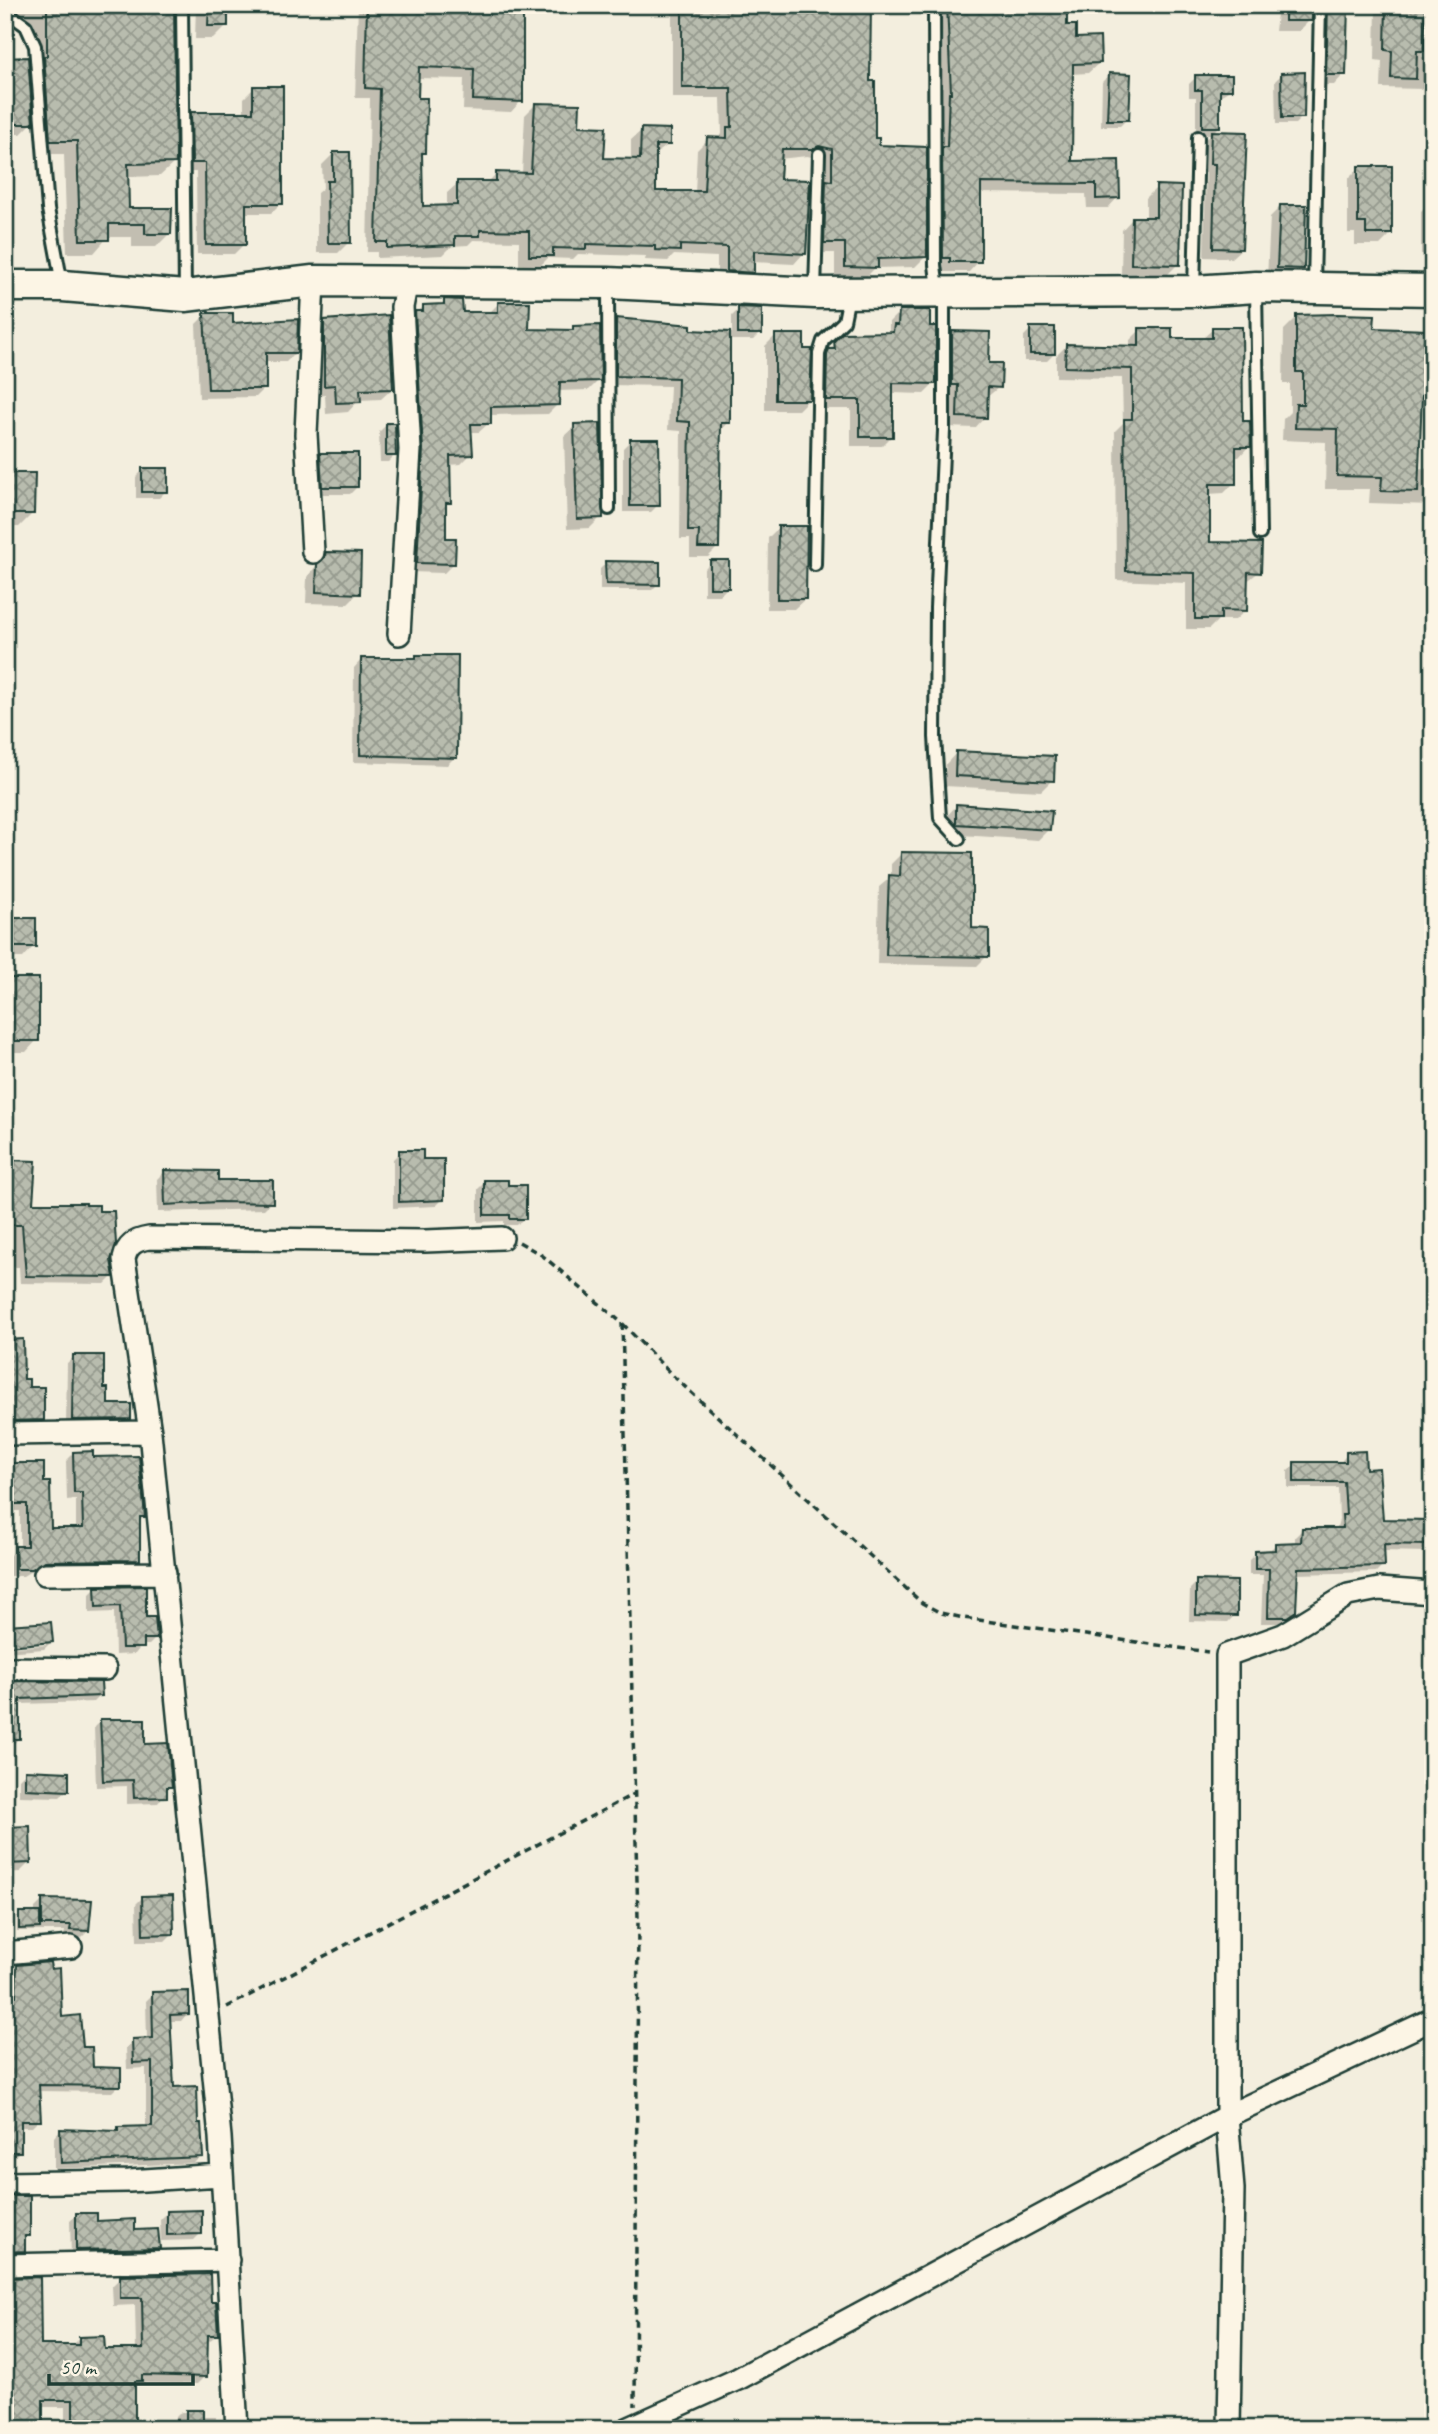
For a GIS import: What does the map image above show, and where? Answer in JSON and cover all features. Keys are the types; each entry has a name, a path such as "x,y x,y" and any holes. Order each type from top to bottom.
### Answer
{"street":[{"path":"313,281 306,434 313,552"},
{"path":"5,286 63,286 186,296 313,281 608,283 816,293 1194,291 1256,287 1433,290"},
{"path":"399,634 410,450 402,307 407,281"},
{"path":"237,2429 220,2137 206,2018 150,1432 124,1259 130,1245 138,1240 502,1238"},
{"path":"5,1434 150,1432"},
{"path":"45,1574 165,1573"},
{"path":"1229,2429 1233,2189 1227,2116 1227,1654 1283,1635 1348,1595 1380,1589 1433,1593"},
{"path":"5,1668 105,1668"},
{"path":"5,1953 71,1947"},
{"path":"631,2427 738,2379 1227,2116 1433,2019"},
{"path":"5,2183 129,2182 221,2175"},
{"path":"5,2265 228,2260"}],"lane":[{"path":"182,5 186,296"},
{"path":"934,5 935,265 941,293 944,431 936,608 935,737 940,818 959,839"},
{"path":"1314,289 1320,5"},
{"path":"5,11 26,26 36,47 48,209 63,286"},
{"path":"1194,291 1198,137"},
{"path":"816,293 819,154"},
{"path":"608,283 609,509"},
{"path":"1256,287 1260,534"},
{"path":"815,565 819,354 823,341 844,321 850,293"}],"path":[{"path":"502,1238 520,1243 543,1256 622,1323 672,1375 922,1603 941,1613 964,1618 1227,1654"},
{"path":"622,1323 638,1918 631,2427"},
{"path":"206,2018 634,1794"}],"building":[{"path":"47,5 174,5 176,163 128,164 129,208 172,208 171,234 145,234 145,224 109,224 109,240 80,240 77,141 50,141 44,56 47,56"},
{"path":"209,5 228,5 228,26 208,26"},
{"path":"367,5 523,8 523,102 473,100 474,69 419,67 418,98 427,98 426,153 422,153 423,206 457,205 457,181 496,181 496,172 531,173 535,103 580,104 579,126 606,127 604,158 640,159 641,128 670,129 670,145 656,145 656,191 704,191 707,137 727,138 727,127 732,127 731,88 682,88 682,5 871,5 870,81 875,81 875,138 879,138 879,145 927,147 927,257 878,259 878,268 845,267 845,243 824,243 826,180 832,181 832,149 819,146 813,149 782,149 780,179 810,180 806,254 754,251 754,273 727,271 727,247 680,245 680,251 655,250 655,246 586,244 586,249 553,248 553,256 529,256 529,231 480,230 480,236 455,236 455,245 387,248 387,242 376,242 380,89 365,88"},
{"path":"947,5 1067,5 1067,25 1076,25 1076,38 1100,37 1101,63 1073,64 1072,161 1119,160 1120,198 1096,199 1096,184 981,183 981,262 950,262 950,258 943,258 942,147 947,147 951,93"},
{"path":"1285,5 1312,5 1312,21 1285,21"},
{"path":"1328,5 1348,5 1346,75 1326,75"},
{"path":"1386,5 1426,5 1424,51 1417,51 1416,79 1391,78 1392,51 1385,50"},
{"path":"28,57 33,124 5,124 5,58"},
{"path":"1305,72 1304,118 1282,118 1281,73"},
{"path":"1109,73 1131,74 1129,120 1107,120"},
{"path":"1195,75 1232,75 1232,90 1220,90 1220,127 1202,127 1202,90 1195,90"},
{"path":"253,86 283,86 283,204 246,204 246,245 206,245 205,163 192,163 191,112 253,112"},
{"path":"1211,131 1247,132 1242,249 1213,248 1215,164 1210,164"},
{"path":"333,152 350,152 351,243 328,243 327,181 333,181"},
{"path":"1358,166 1392,166 1392,234 1366,234 1366,223 1358,223"},
{"path":"1156,185 1182,186 1180,265 1131,264 1132,217 1156,217"},
{"path":"1280,205 1306,205 1304,269 1277,268"},
{"path":"444,299 462,300 463,312 498,312 498,302 530,302 529,329 573,330 573,326 600,325 601,381 560,382 559,405 491,407 491,424 471,424 473,455 450,456 451,503 446,503 446,538 456,538 455,564 417,563 423,449 415,311 423,311 423,305 444,304"},
{"path":"738,307 762,308 762,334 738,334"},
{"path":"899,310 930,310 930,326 936,326 936,384 893,383 893,437 860,437 860,400 826,400 827,355 829,349 835,349 834,341 842,333 893,332 894,325 898,325"},
{"path":"204,313 233,313 233,323 298,319 297,353 266,353 266,389 208,389"},
{"path":"389,315 393,389 360,390 361,402 336,403 335,385 324,386 324,320"},
{"path":"1296,315 1375,315 1374,328 1427,330 1425,370 1433,371 1433,395 1422,395 1418,492 1381,491 1382,477 1337,476 1338,429 1295,428 1296,404 1303,404 1303,372 1296,372"},
{"path":"616,318 691,325 691,330 730,332 730,423 721,423 719,548 698,548 699,531 688,531 690,422 677,421 678,378 616,376"},
{"path":"1030,327 1055,327 1055,354 1030,354"},
{"path":"1212,327 1242,327 1243,421 1250,421 1251,447 1236,447 1236,484 1210,484 1210,542 1262,543 1261,573 1248,572 1247,611 1221,610 1221,619 1195,619 1195,573 1126,571 1124,419 1132,419 1132,369 1065,367 1066,344 1139,346 1139,328 1172,328 1172,338 1212,338"},
{"path":"952,331 990,332 989,363 1002,363 1001,388 988,387 987,418 957,417 958,385 952,385"},
{"path":"775,334 804,334 804,349 812,349 810,400 775,400"},
{"path":"386,423 395,423 396,456 386,456"},
{"path":"600,423 603,518 577,519 574,424"},
{"path":"630,439 659,439 660,506 630,506"},
{"path":"320,453 358,453 358,487 322,487"},
{"path":"142,468 168,468 168,492 142,492"},
{"path":"5,473 35,473 34,514 5,514"},
{"path":"778,526 807,526 806,599 777,599"},
{"path":"326,552 361,553 360,594 316,592 317,564"},
{"path":"710,560 729,560 729,588 710,588"},
{"path":"605,561 660,562 660,585 606,584"},
{"path":"416,655 458,655 457,758 360,755 361,658 416,658"},
{"path":"956,751 1055,756 1054,781 955,776"},
{"path":"956,804 1052,811 1050,830 956,824"},
{"path":"901,852 972,853 972,928 989,929 989,957 886,955 889,875 900,876"},
{"path":"5,918 36,918 36,947 5,947"},
{"path":"5,978 39,978 39,1041 5,1041"},
{"path":"399,1150 423,1150 423,1159 444,1159 444,1200 399,1202"},
{"path":"6,1160 36,1161 33,1203 86,1203 99,1205 99,1211 114,1211 116,1244 111,1260 114,1277 26,1276 22,1225 10,1225 10,1187 5,1186"},
{"path":"164,1170 218,1171 218,1180 273,1180 273,1203 165,1205"},
{"path":"484,1180 508,1180 508,1185 526,1185 526,1219 510,1219 510,1215 484,1215"},
{"path":"23,1339 24,1379 29,1379 29,1387 44,1387 44,1420 8,1421 5,1340"},
{"path":"73,1355 104,1355 104,1388 108,1388 108,1404 131,1404 131,1419 72,1420"},
{"path":"93,1451 93,1457 139,1456 145,1517 140,1517 140,1560 45,1561 32,1569 16,1569 15,1546 27,1546 27,1504 5,1504 5,1463 44,1463 44,1482 50,1482 51,1528 83,1528 82,1493 74,1493 73,1452"},
{"path":"1365,1451 1366,1469 1379,1468 1383,1519 1428,1520 1427,1545 1384,1544 1385,1566 1298,1568 1296,1611 1287,1617 1268,1617 1269,1569 1255,1569 1255,1551 1275,1550 1275,1543 1301,1542 1302,1528 1343,1528 1342,1515 1346,1515 1344,1482 1294,1482 1294,1462 1346,1462 1346,1452"},
{"path":"1196,1580 1237,1581 1237,1616 1196,1615"},
{"path":"146,1586 146,1617 155,1617 157,1639 144,1639 144,1648 122,1648 120,1606 96,1607 95,1587"},
{"path":"51,1622 53,1642 8,1646 7,1625"},
{"path":"5,1681 101,1682 102,1696 20,1699 20,1739 5,1739"},
{"path":"100,1719 145,1719 145,1744 168,1743 172,1787 167,1787 167,1797 134,1798 133,1780 103,1781"},
{"path":"25,1770 69,1772 69,1791 25,1789"},
{"path":"30,1826 31,1863 5,1864 5,1827"},
{"path":"173,1895 174,1934 143,1935 142,1896"},
{"path":"42,1899 92,1900 89,1931 70,1930 71,1925 42,1925"},
{"path":"19,1912 40,1912 40,1928 19,1929"},
{"path":"50,1962 51,1969 60,1968 62,2017 80,2015 83,2047 92,2047 93,2067 121,2068 121,2086 39,2085 41,2121 21,2121 21,2152 5,2152 5,1997 16,1996 17,1965"},
{"path":"189,1991 189,2014 170,2015 174,2087 197,2086 198,2123 201,2123 203,2157 61,2163 60,2129 118,2131 118,2127 152,2126 152,2062 133,2063 132,2039 153,2038 152,1992"},
{"path":"5,2196 30,2196 30,2236 25,2236 25,2251 5,2252"},
{"path":"202,2210 202,2234 167,2235 167,2211"},
{"path":"76,2213 97,2213 97,2221 135,2219 135,2230 158,2229 160,2248 76,2250"},
{"path":"210,2274 211,2302 216,2302 218,2335 208,2335 207,2377 142,2375 142,2381 135,2381 135,2429 73,2429 73,2400 43,2400 43,2429 5,2429 5,2278 40,2277 41,2345 79,2345 79,2337 104,2336 105,2349 143,2349 142,2298 120,2298 120,2276"},
{"path":"186,2410 203,2410 203,2429 186,2429"}]}
